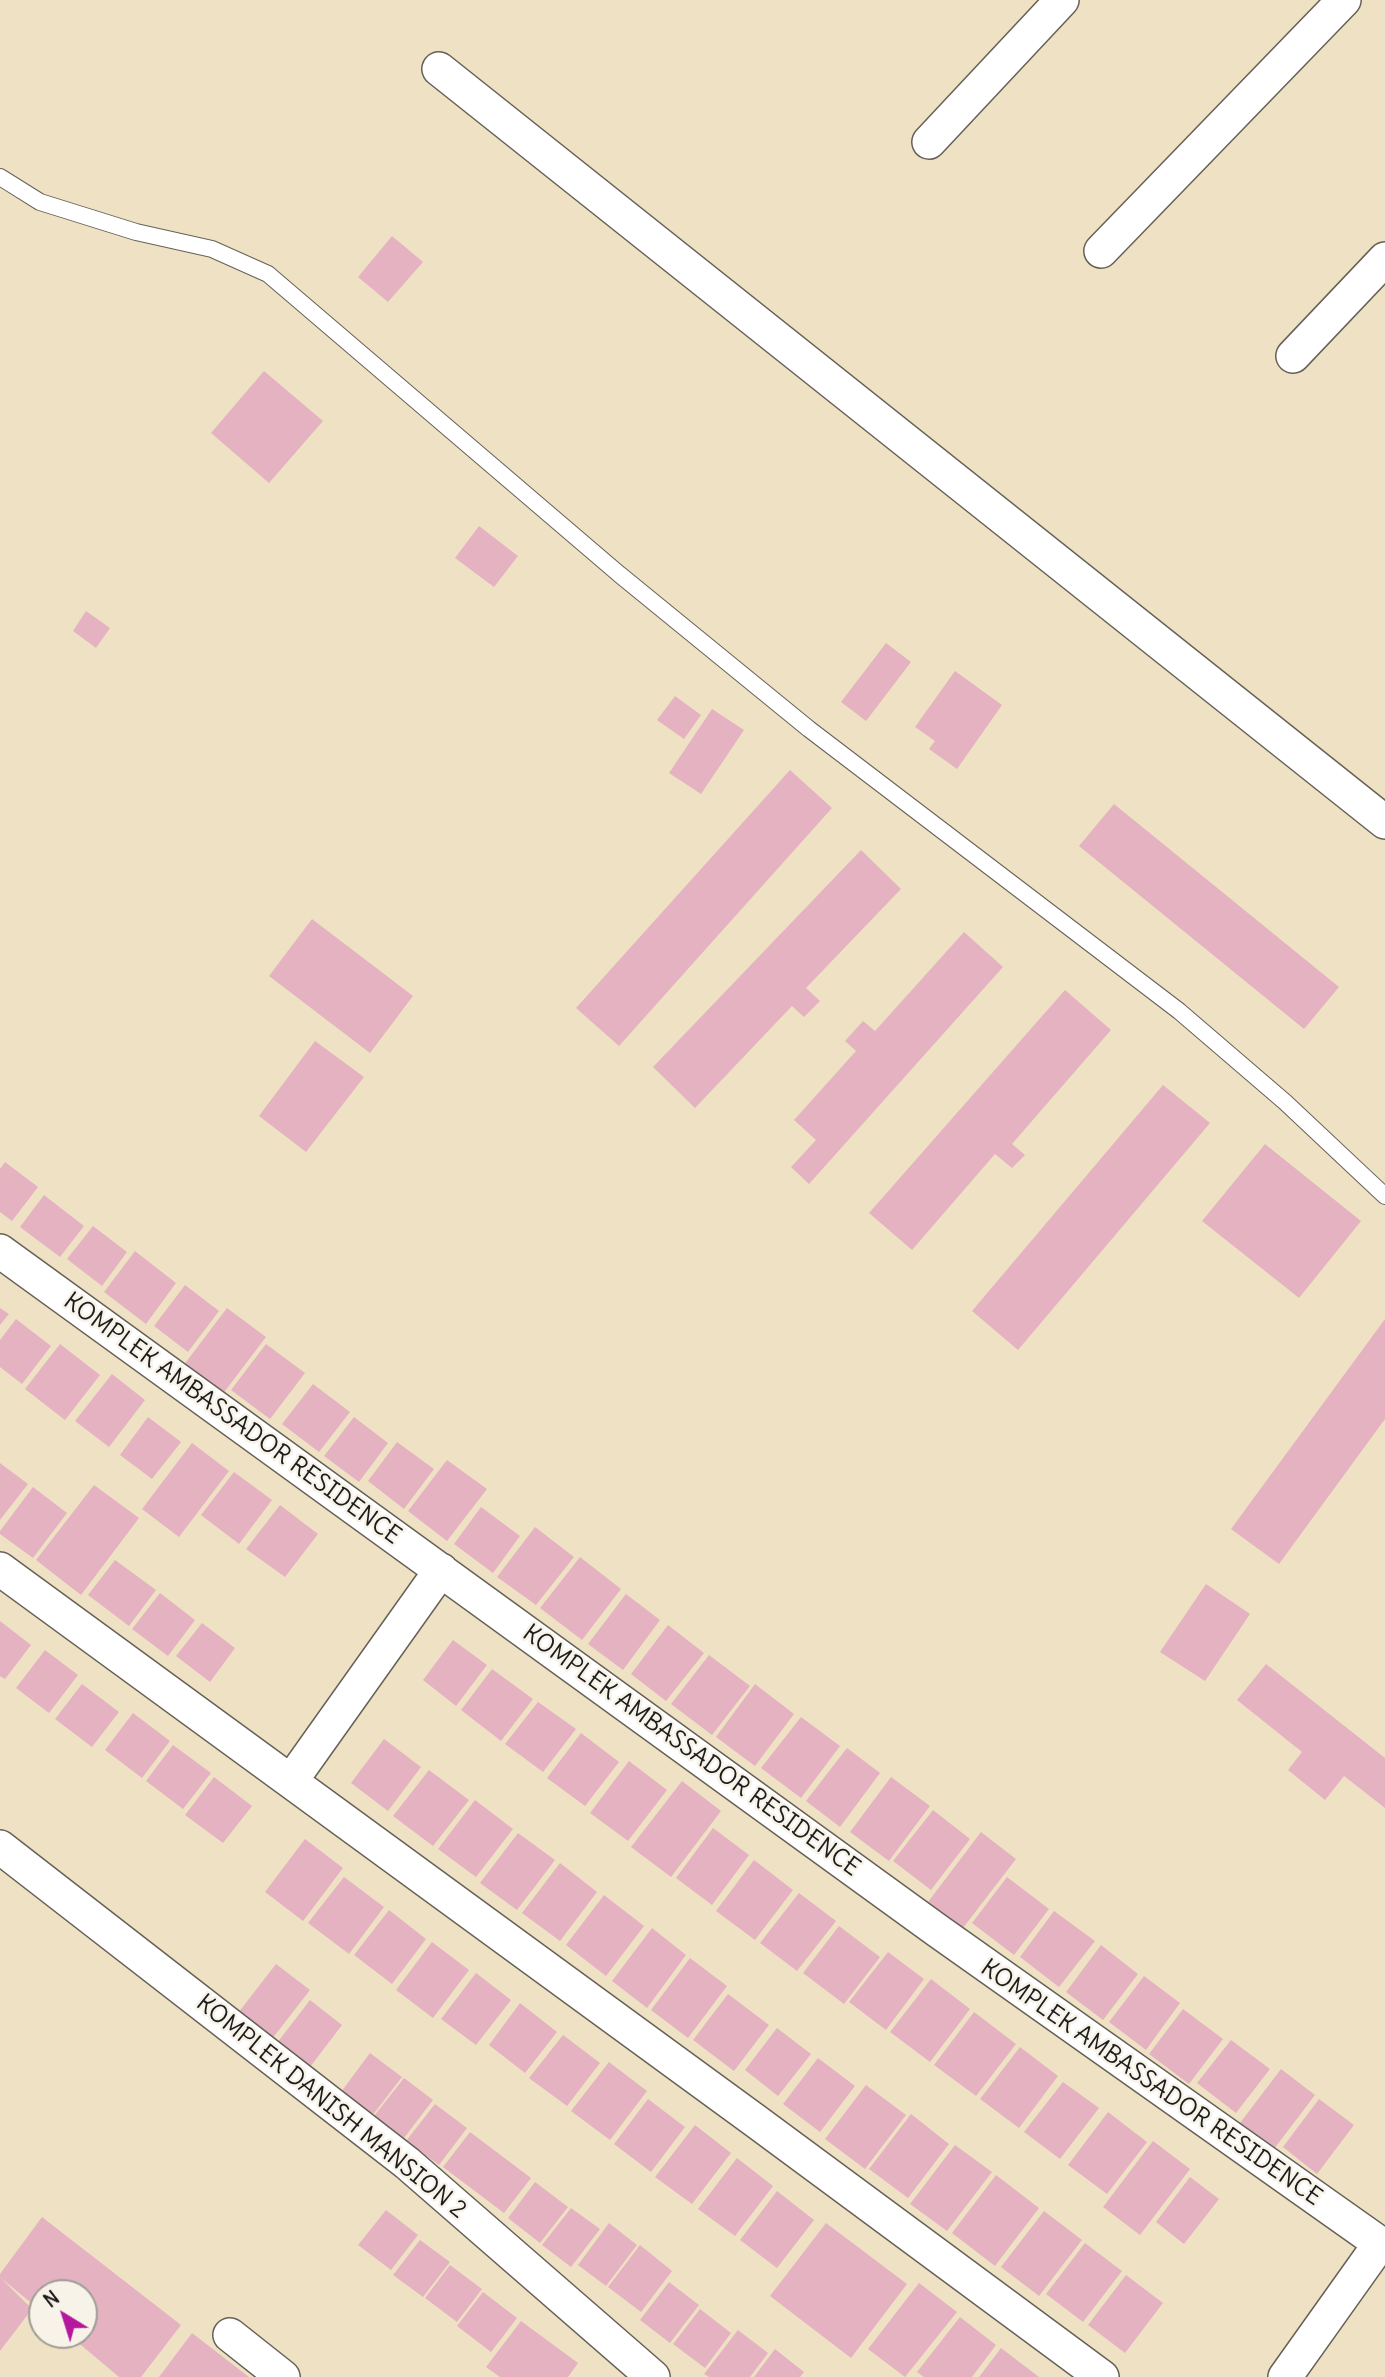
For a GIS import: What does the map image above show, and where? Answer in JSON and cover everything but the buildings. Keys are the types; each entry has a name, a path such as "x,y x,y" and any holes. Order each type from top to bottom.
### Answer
{"street":[{"path":"929,142 1062,0"},
{"path":"1101,251 1344,0"},
{"path":"439,69 1385,822"},
{"path":"1293,356 1385,259"},
{"name":"KOMPLEK AMBASSADOR RESIDENCE","path":"0,1251 938,1931 1382,2246"},
{"path":"0,1569 1102,2377"},
{"path":"291,1781 441,1570"},
{"name":"KOMPLEK DANISH MANSION 2","path":"0,1847 407,2163 653,2377"},
{"path":"1285,2377 1382,2246"},
{"path":"230,2335 283,2377"}],"lane":[{"path":"0,177 40,202 136,232 212,248 268,274 609,565 809,729 1179,1011 1285,1102 1385,1196"}]}
